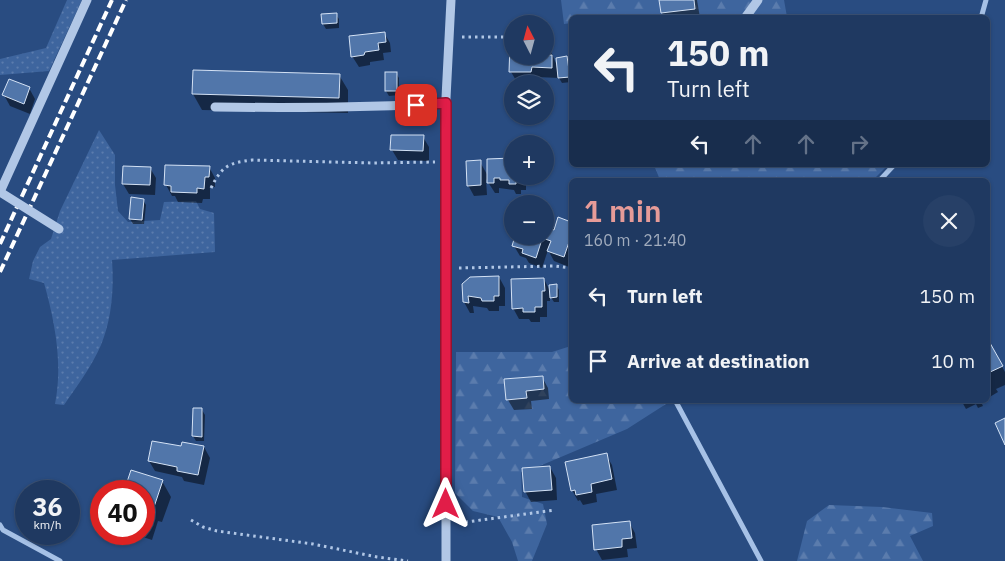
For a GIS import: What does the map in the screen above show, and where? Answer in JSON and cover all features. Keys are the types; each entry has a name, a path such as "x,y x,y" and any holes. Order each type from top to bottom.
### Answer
{"street":[{"path":"59,229 0,192 87,0"},
{"path":"446,561 446,103 451,0"},
{"path":"747,15 758,0"},
{"path":"215,107 385,107 446,103"}],"path":[{"path":"449,37 504,37"},
{"path":"211,188 217,176 226,166 236,162 252,160 373,163 446,161"},
{"path":"446,268 507,266 569,268"},
{"path":"446,524 555,510"},
{"path":"191,520 203,527 217,531 313,544 377,557 408,561"}],"green space":[{"path":"67,0 82,0 49,71 0,75 0,59 46,48"},
{"path":"561,0 784,0 787,15 569,15 569,23 564,24"},
{"path":"99,130 115,155 115,185 118,211 128,222 160,220 164,202 196,201 200,209 214,213 215,252 112,260 111,303 105,335 89,368 64,405 55,404 58,358 51,313 44,283 29,279 33,261 40,247 51,239 60,211"},
{"path":"655,167 886,167 875,178 659,178"},
{"path":"569,347 569,403 667,403 627,429 521,472 522,497 543,504 547,524 532,561 518,561 512,542 498,517 473,511 455,493 456,352 552,352"},
{"path":"829,505 882,507 932,513 933,526 910,536 923,561 797,561 807,521"}],"building":[{"path":"659,0 694,0 695,9 661,13"},
{"path":"337,13 337,23 322,24 321,14"},
{"path":"385,32 386,42 378,43 379,50 351,57 349,36"},
{"path":"567,56 569,77 558,78 556,58"},
{"path":"509,65 552,65 552,68 532,67 531,72 509,72"},
{"path":"193,70 340,74 339,98 192,94"},
{"path":"385,72 397,72 397,91 385,91"},
{"path":"9,79 30,87 24,104 2,95"},
{"path":"391,135 424,135 423,151 390,150"},
{"path":"504,158 504,180 494,178 494,183 487,183 487,159"},
{"path":"481,160 481,185 467,186 466,161"},
{"path":"165,165 210,166 209,177 205,177 204,189 197,188 197,193 171,192 171,186 164,185"},
{"path":"123,166 151,167 150,185 122,184"},
{"path":"131,197 144,199 142,220 129,219"},
{"path":"558,217 569,221 569,242 564,257 547,251 549,245 554,245 554,230"},
{"path":"540,245 536,258 522,253 523,249 512,246"},
{"path":"499,276 499,296 494,296 494,301 482,301 481,298 468,296 469,303 463,302 462,284 470,277"},
{"path":"544,278 545,291 542,291 542,307 535,307 535,312 523,312 523,308 512,309 511,279"},
{"path":"557,284 557,297 550,298 549,285"},
{"path":"990,343 1003,366 990,372"},
{"path":"543,376 544,389 526,391 527,398 506,400 504,379"},
{"path":"193,408 202,408 202,437 192,436"},
{"path":"1005,418 1005,445 995,423"},
{"path":"152,441 181,446 182,442 204,446 198,475 177,471 177,467 148,461"},
{"path":"607,453 612,479 591,484 592,492 576,495 575,490 571,491 565,462"},
{"path":"550,466 552,490 524,492 522,468"},
{"path":"131,470 163,480 155,504 155,480 128,480"},
{"path":"630,521 632,538 622,539 622,547 594,550 592,525"}],"waterway":[{"path":"982,15 986,0"},
{"path":"882,178 892,167"},
{"path":"677,403 761,561"},
{"path":"0,525 3,530 60,561"}],"railway":[{"path":"0,244 112,0"},
{"path":"0,272 126,0"}],"route":[{"path":"416,105 446,103 446,504"}]}
